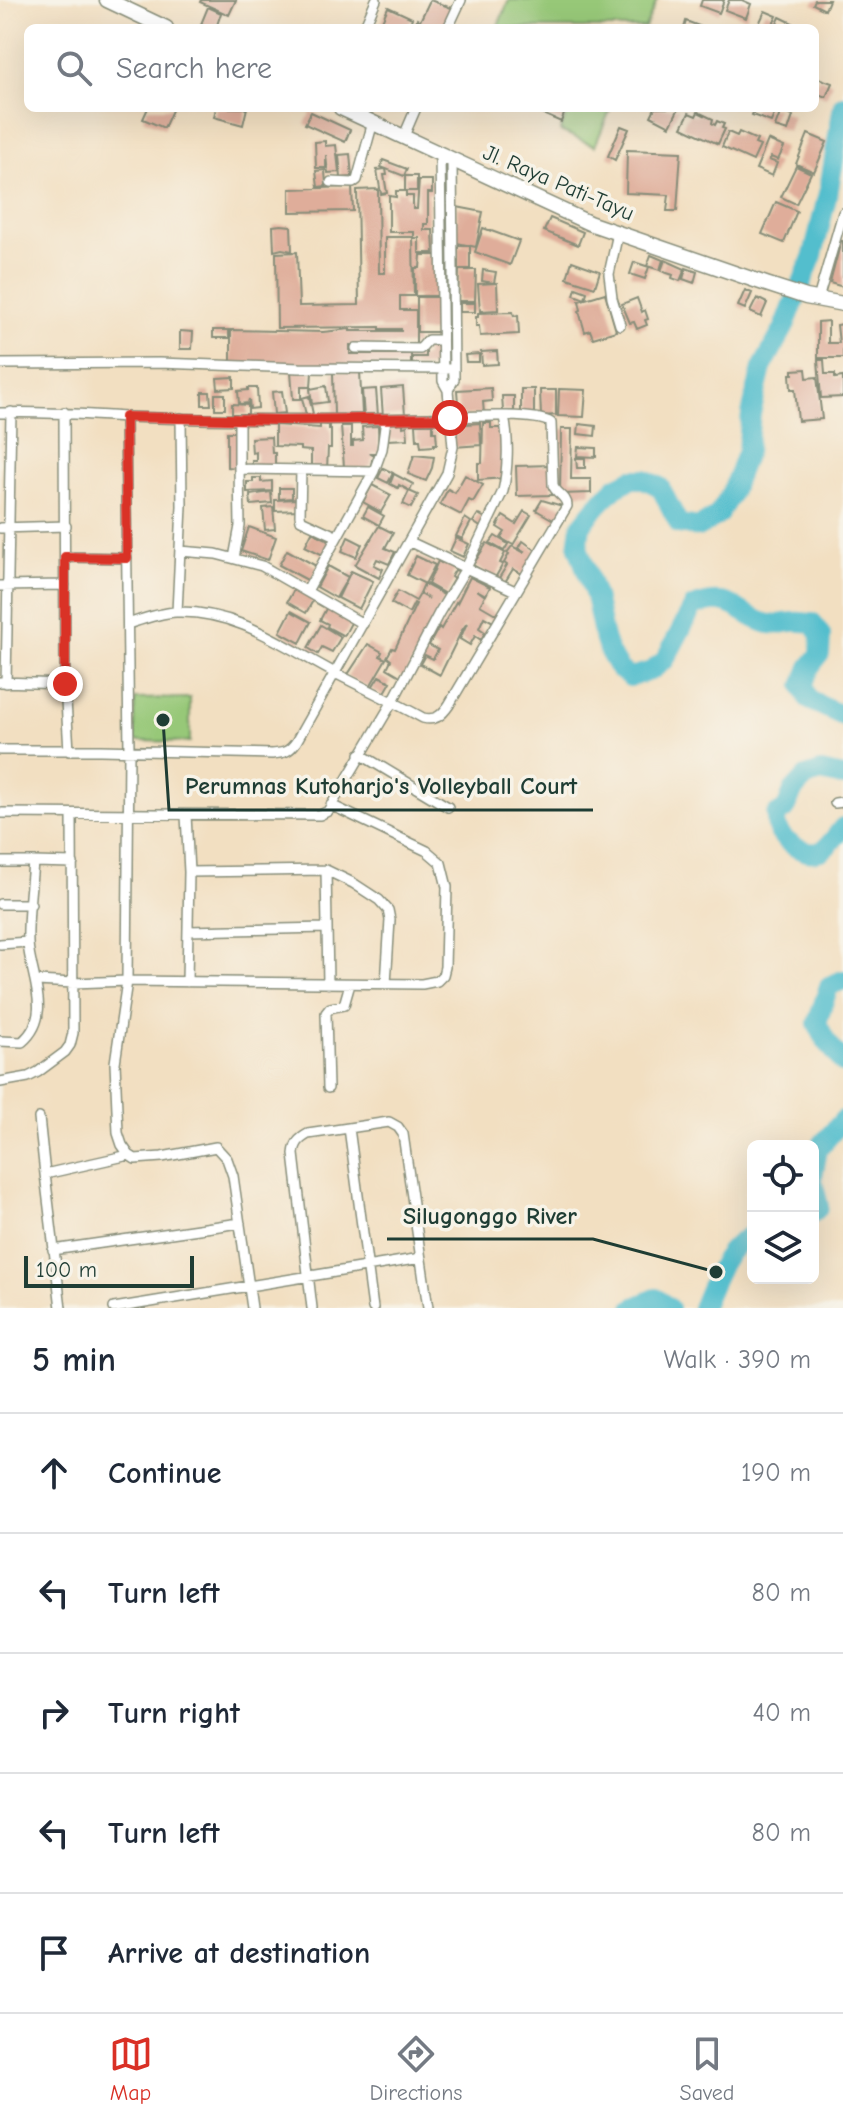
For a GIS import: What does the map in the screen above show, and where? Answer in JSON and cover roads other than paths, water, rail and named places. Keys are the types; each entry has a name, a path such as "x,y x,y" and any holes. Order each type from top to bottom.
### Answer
{"main road":[{"path":"107,0 158,24"},
{"name":"Jl. Raya Pati-Tayu","path":"350,112 567,214 812,298"},
{"path":"812,298 843,304"}],"street":[{"path":"366,24 376,0"},
{"path":"450,24 461,0"},
{"path":"404,136 414,112"},
{"path":"331,182 355,183 373,122"},
{"path":"0,750 284,753 291,750 447,473 453,447 448,390 443,381 448,368 446,157"},
{"path":"812,298 843,213"},
{"path":"618,233 609,274 620,325"},
{"path":"447,326 442,340 448,368"},
{"path":"356,348 420,349 428,340 442,340"},
{"path":"0,364 159,363 300,368 448,368"},
{"path":"64,412 65,684 69,751"},
{"path":"65,684 3,682 5,413 64,412 125,417 239,419 504,417 543,418 551,423 553,485 566,500 564,514 444,713 431,719 423,718 289,647 220,616 177,612 128,624"},
{"path":"125,417 129,750 127,981 115,1085 118,1133 122,1145 135,1159 216,1147 227,1159 231,1166 252,1308"},
{"path":"0,813 320,815 328,811 466,568 503,491 504,417"},
{"path":"177,612 182,506 181,418"},
{"path":"234,558 240,526 239,419"},
{"path":"307,591 374,471 382,449 386,419"},
{"path":"239,469 374,471"},
{"path":"301,470 301,520 336,536"},
{"path":"4,528 66,526"},
{"path":"410,542 515,591"},
{"path":"180,551 216,554 262,566 363,624"},
{"path":"65,557 127,558"},
{"path":"4,586 65,585"},
{"path":"360,754 448,807"},
{"path":"37,981 386,984 437,981 443,975 446,959 447,887 441,863 427,851 331,805"},
{"path":"0,1082 28,1077 65,1052 70,1045 73,1033 72,814"},
{"path":"186,815 189,872 187,982"},
{"path":"0,862 73,863"},
{"path":"0,1041 22,1042 30,1035 38,1015 37,981 28,942 33,862"},
{"path":"189,872 326,870 353,883 379,900 388,910 386,984"},
{"path":"326,870 328,984"},
{"path":"0,904 31,904"},
{"path":"188,931 327,928"},
{"path":"0,944 28,942"},
{"path":"328,1088 326,1013 330,1008 344,1005 350,984"},
{"path":"39,1118 61,1308"},
{"path":"312,1308 294,1146 308,1134 389,1122 403,1134 428,1308"},
{"path":"349,1128 373,1308"},
{"path":"45,1174 129,1155"},
{"path":"53,1250 240,1223"},
{"path":"114,1308 421,1258"},
{"path":"187,1297 188,1308"}],"waterway":[{"path":"843,105 829,189 813,255 784,328 762,368 751,414 747,451 730,495 718,515 699,527 679,524 660,487 644,479 632,479 616,487 581,526 578,547 595,596 608,650 619,669 630,677 651,671 665,660 693,607 727,603 769,624 813,623 821,635 820,654 810,667 803,686 809,700 843,716"},
{"path":"843,777 821,772 806,777 793,791 786,809 776,815 777,828 784,838 808,852 824,849 843,827"},
{"path":"843,980 829,986 817,1023 843,1063"},
{"path":"819,1148 843,1120"},
{"path":"702,1308 727,1256 747,1237"},
{"path":"633,1308 656,1298 669,1308"}],"place":[{"name":"Perumnas Kutoharjo's Volleyball Court","path":"163,720"},
{"name":"Silugonggo River","path":"716,1272"}]}
